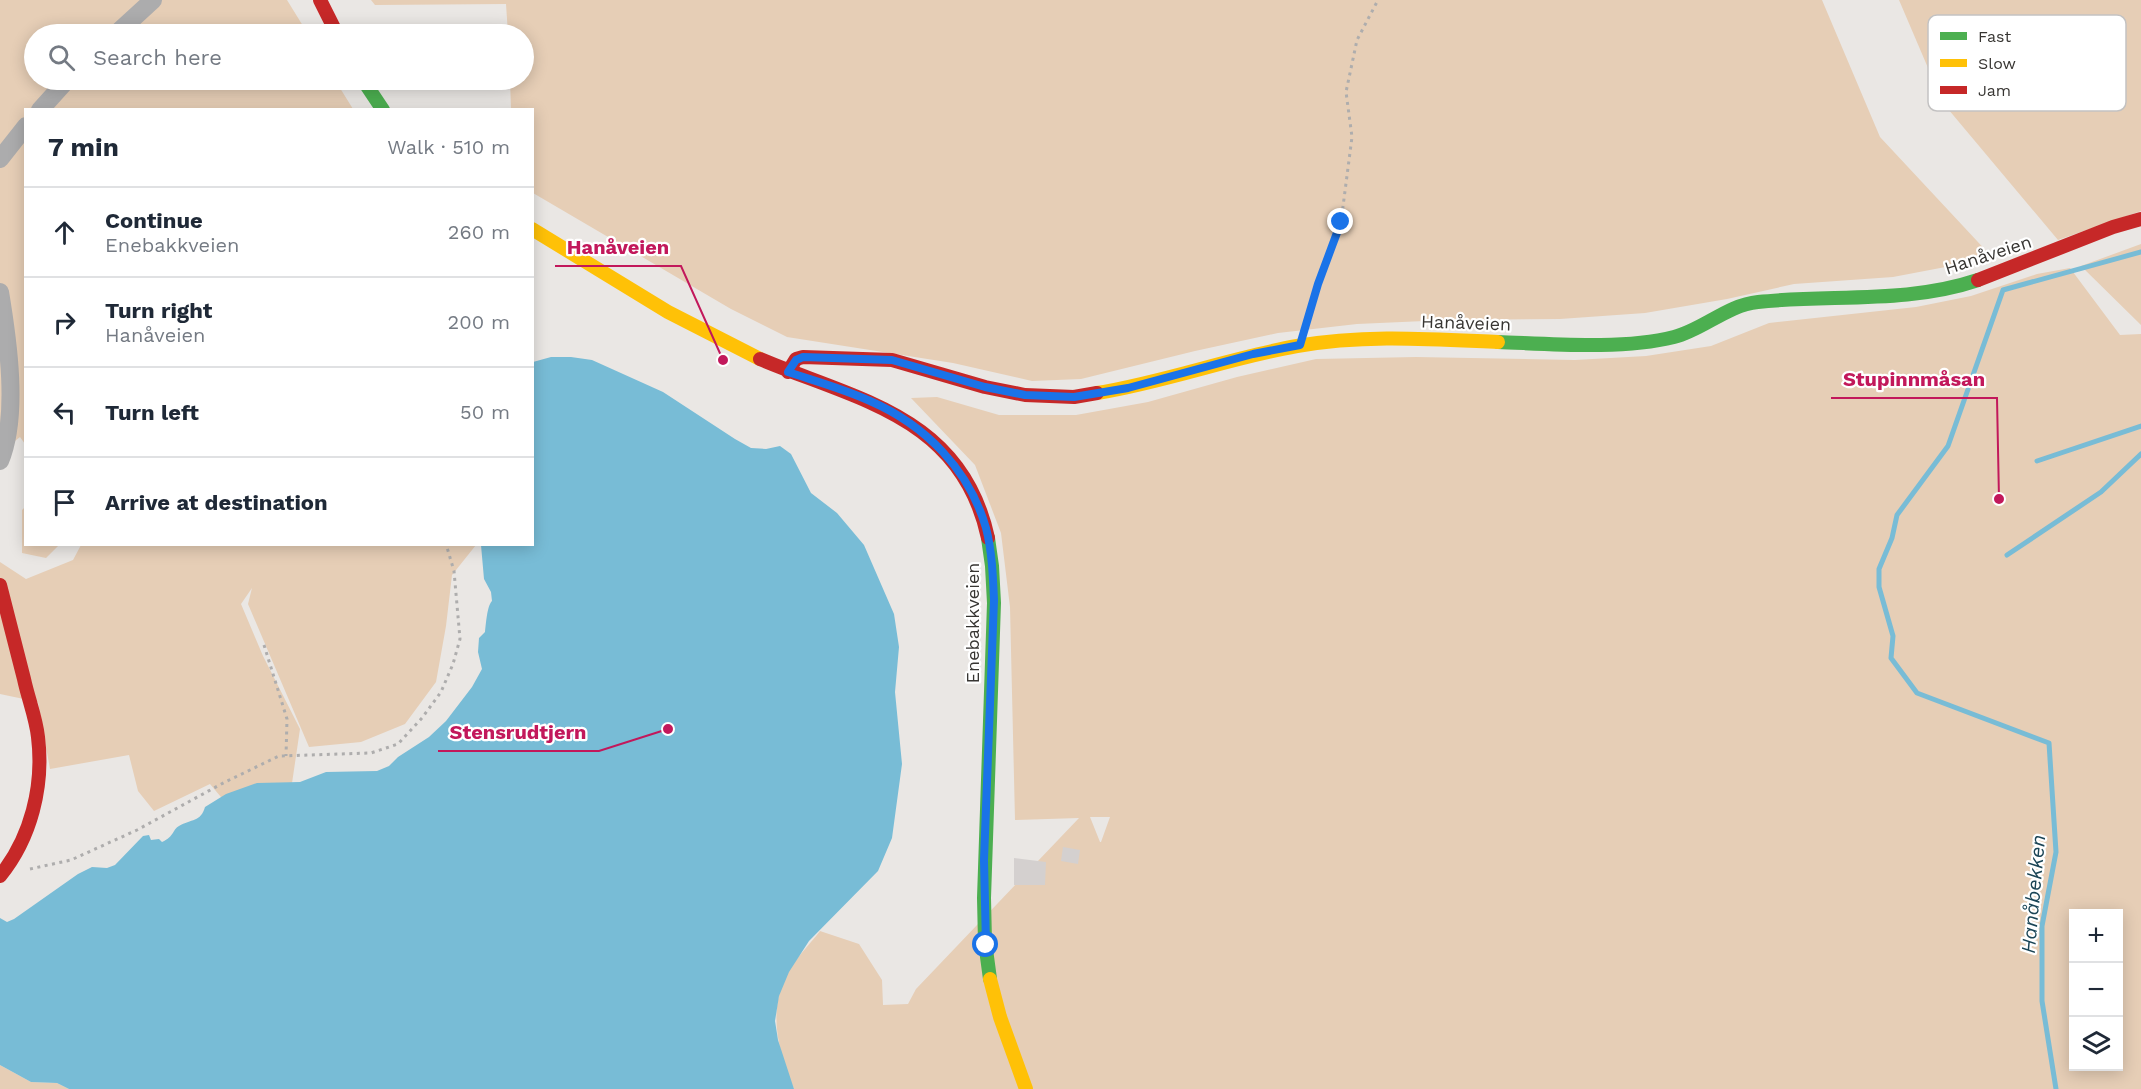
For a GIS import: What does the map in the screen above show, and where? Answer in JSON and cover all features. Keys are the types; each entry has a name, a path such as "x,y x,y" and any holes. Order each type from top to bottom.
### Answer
{"street":[{"path":"127,24 153,0"},
{"path":"320,0 333,24"},
{"path":"42,108 58,90"},
{"path":"370,90 382,108"},
{"path":"0,159 24,129"},
{"name":"Hanåveien","path":"788,372 796,360 803,357 892,360 985,387 1025,395 1074,397 1128,388 1253,354 1300,345 1371,337 1556,344 1648,343 1678,336 1737,308 1755,303 1814,298 1892,297 1964,285 2000,273 2113,227 2141,219"},
{"name":"Enebakkveien","path":"534,230 687,322 788,372 869,400 895,413 919,429 947,456 971,490 986,528 992,560 994,600 984,860 986,945 990,979 1000,1017 1026,1089"},
{"path":"0,292 7,342 9,385 7,437 0,461"},
{"path":"0,585 38,736 40,758 38,789 28,822 3,874"}],"path":[{"path":"1300,345 1318,284 1341,222 1352,137 1346,92 1357,40 1378,0"},
{"path":"3,874 71,860 137,830 225,782 279,756 380,752 398,744 436,700 453,664 460,639 454,571 447,546"},
{"path":"264,645 287,719 286,756"}],"shaded area":[{"path":"0,0 287,0 302,24 24,24 24,90 341,90 352,108 24,108 24,443 20,437 0,453"},
{"path":"371,0 1822,0 1880,137 1991,256 1893,277 1794,284 1727,299 1645,313 1560,319 1357,324 1278,333 1081,379 1032,381 953,363 787,337 731,309 534,194 534,108 511,108 510,90 534,90 534,24 507,24 506,4 375,5"},
{"path":"1899,0 2141,0 2141,211 2058,240 1950,111 2126,111 2126,15 1928,15 1928,68"},
{"path":"2141,244 2141,325 2081,266"},
{"path":"2070,268 2120,335 2141,334 2141,1089 794,1089 783,1060 777,1030 778,1001 788,972 820,931 859,944 882,980 883,1005 908,1004 916,989 1079,818 1015,820 1010,607 1001,533 975,465 911,398 937,397 999,415 1076,415 1148,402 1237,377 1316,359 1416,357 1575,360 1646,356 1711,346 1769,323 1916,307 1971,296 2037,274","holes":["1090,817 1110,817 1101,842 1100,842"]},
{"path":"24,508 24,546 58,546 46,558 22,553 22,510"},
{"path":"80,546 475,546 452,575 436,682 405,724 361,742 309,747 248,604 252,588 241,604 263,656 300,729 291,790 226,803 210,784 154,811 138,791 129,755 50,769 38,702 0,694 0,562 26,579 73,560"},
{"path":"0,1065 31,1082 57,1083 69,1089 0,1089"}],"water":[{"path":"551,357 592,360 663,392 751,448 766,449 780,446 791,454 811,493 837,513 864,545 894,614 899,647 895,692 902,764 892,838 878,871 809,941 789,972 779,996 775,1021 778,1040 794,1089 69,1089 57,1083 31,1082 0,1065 0,918 7,922 14,919 78,874 92,867 107,868 115,865 143,836 149,835 151,840 159,839 162,842 166,840 177,828 198,818 205,807 226,794 257,783 300,782 326,772 377,771 389,766 398,757 429,737 446,721 472,687 482,669 478,652 479,638 485,632 492,601 491,592 484,579 481,546 534,546 534,362"}],"building":[{"path":"1063,847 1080,850 1078,864 1061,861"},
{"path":"1014,858 1046,862 1045,885 1014,885"}],"waterway":[{"name":"Hanåbekken","path":"2056,1089 2042,1001 2042,926 2056,852 2049,743 1917,693 1891,658 1893,636 1879,587 1879,569 1892,538 1897,515 1948,446 2003,290 2141,252"},
{"path":"2037,461 2141,426"},
{"path":"2007,555 2101,492 2141,454"}],"traffic: fast":[{"path":"370,90 382,108"},
{"path":"1498,342 1632,344 1685,334 1747,304 1896,295 1951,288 1978,280"},
{"path":"988,538 994,603 984,898 985,942 990,979"}],"traffic: slow":[{"path":"534,230 668,312 760,359"},
{"path":"1097,393 1147,383 1272,351 1322,342 1398,338 1498,342"},
{"path":"990,979 1000,1017 1026,1089"}],"traffic: jam":[{"path":"320,0 332,24"},
{"path":"1978,280 2113,227 2141,219"},
{"path":"788,372 796,359 803,357 892,360 985,387 1025,395 1074,397 1097,393"},
{"path":"760,359 868,401 901,418 930,439 955,464 975,497 988,538"},
{"path":"0,585 36,723 39,755 39,774 33,811 20,845 0,876"}],"place":[{"name":"Hanåveien","path":"723,360"},
{"name":"Stupinnmåsan","path":"1999,499"},
{"name":"Stensrudtjern","path":"668,729"}],"route":[{"path":"986,945 984,860 994,600 992,560 986,528 971,490 961,474 934,442 919,429 869,400 788,372 792,364 803,357 892,360 985,387 1025,395 1074,397 1128,388 1253,354 1300,345 1318,284 1341,222"}]}
